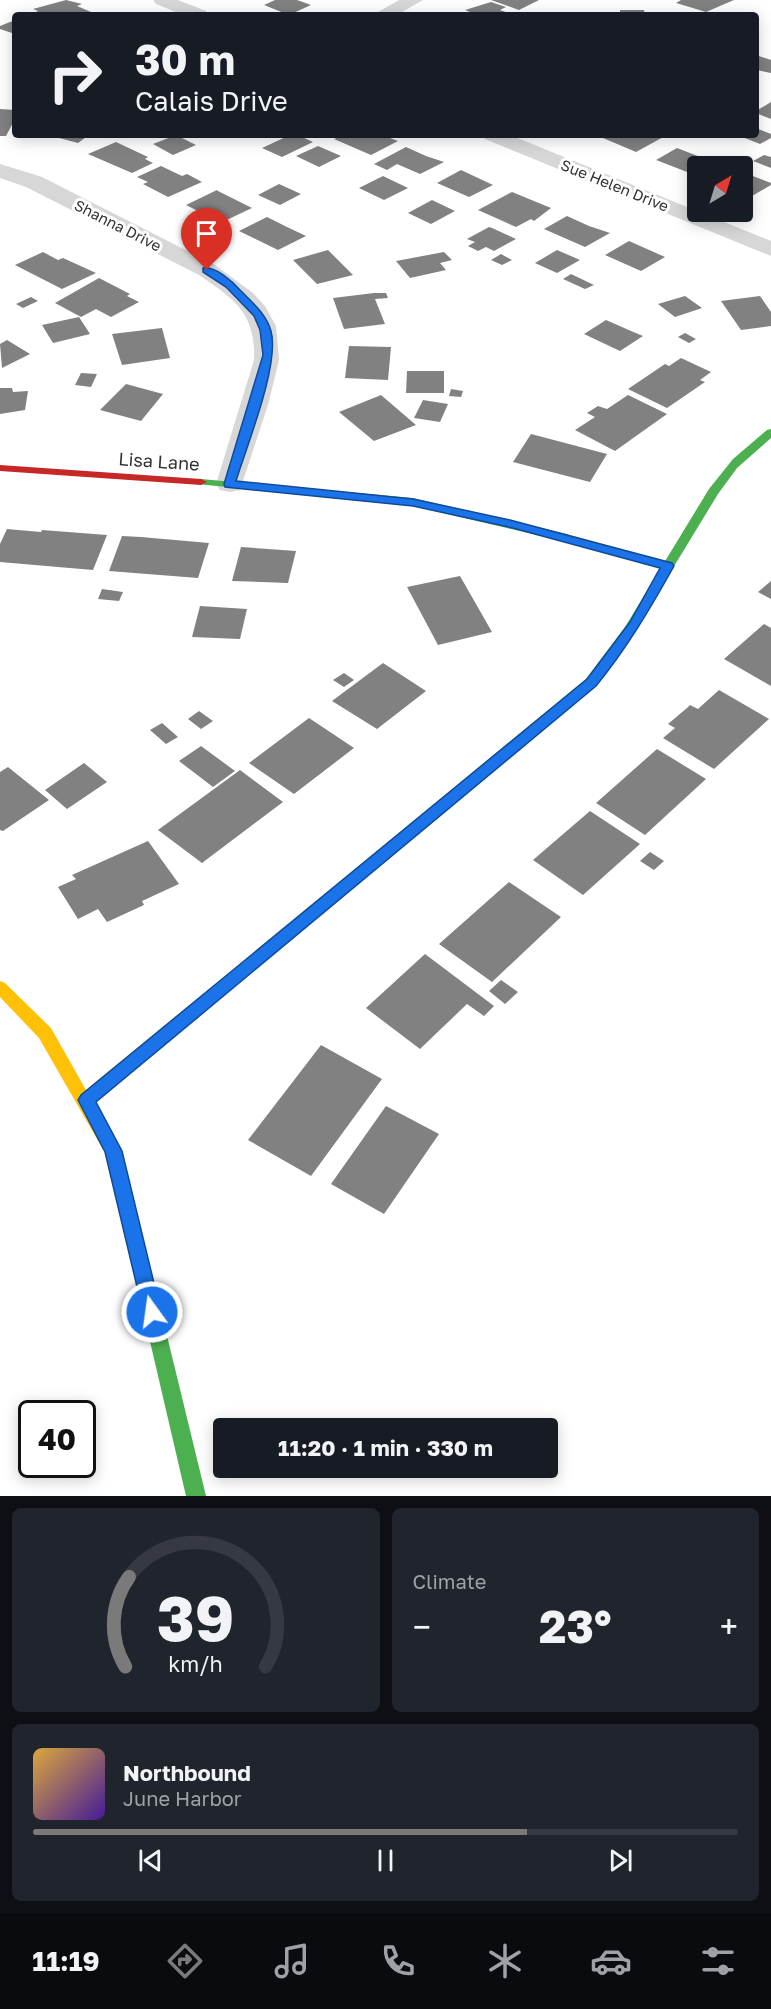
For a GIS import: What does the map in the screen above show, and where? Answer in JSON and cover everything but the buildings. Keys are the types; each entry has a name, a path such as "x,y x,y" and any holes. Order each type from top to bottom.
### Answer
{"street":[{"path":"162,0 192,12"},
{"path":"388,12 414,0"},
{"name":"Sue Helen Drive","path":"499,138 771,249"},
{"name":"Shanna Drive","path":"0,171 34,182 207,270 230,285 258,315 266,330 268,355 230,484"},
{"path":"86,1100 591,682 631,631 695,518 734,465 771,432"},
{"name":"Lisa Lane","path":"0,468 230,484 413,502 510,523 668,566"},
{"path":"0,987 45,1033 86,1100 113,1151 196,1496"}],"traffic: fast":[{"path":"295,927 591,682 630,629 713,491 733,466 771,432"},
{"path":"201,482 413,502 567,538"},
{"path":"151,1307 196,1496"}],"traffic: slow":[{"path":"567,538 667,566"},
{"path":"86,1100 295,927"},
{"path":"0,987 45,1033 113,1151 151,1307"}],"traffic: jam":[{"path":"0,468 201,482"}],"route":[{"path":"152,1312 113,1151 86,1100 551,718 591,682 616,653 636,623 668,566 510,523 413,502 230,484 262,382 268,355 266,330 246,299 207,270"}]}
